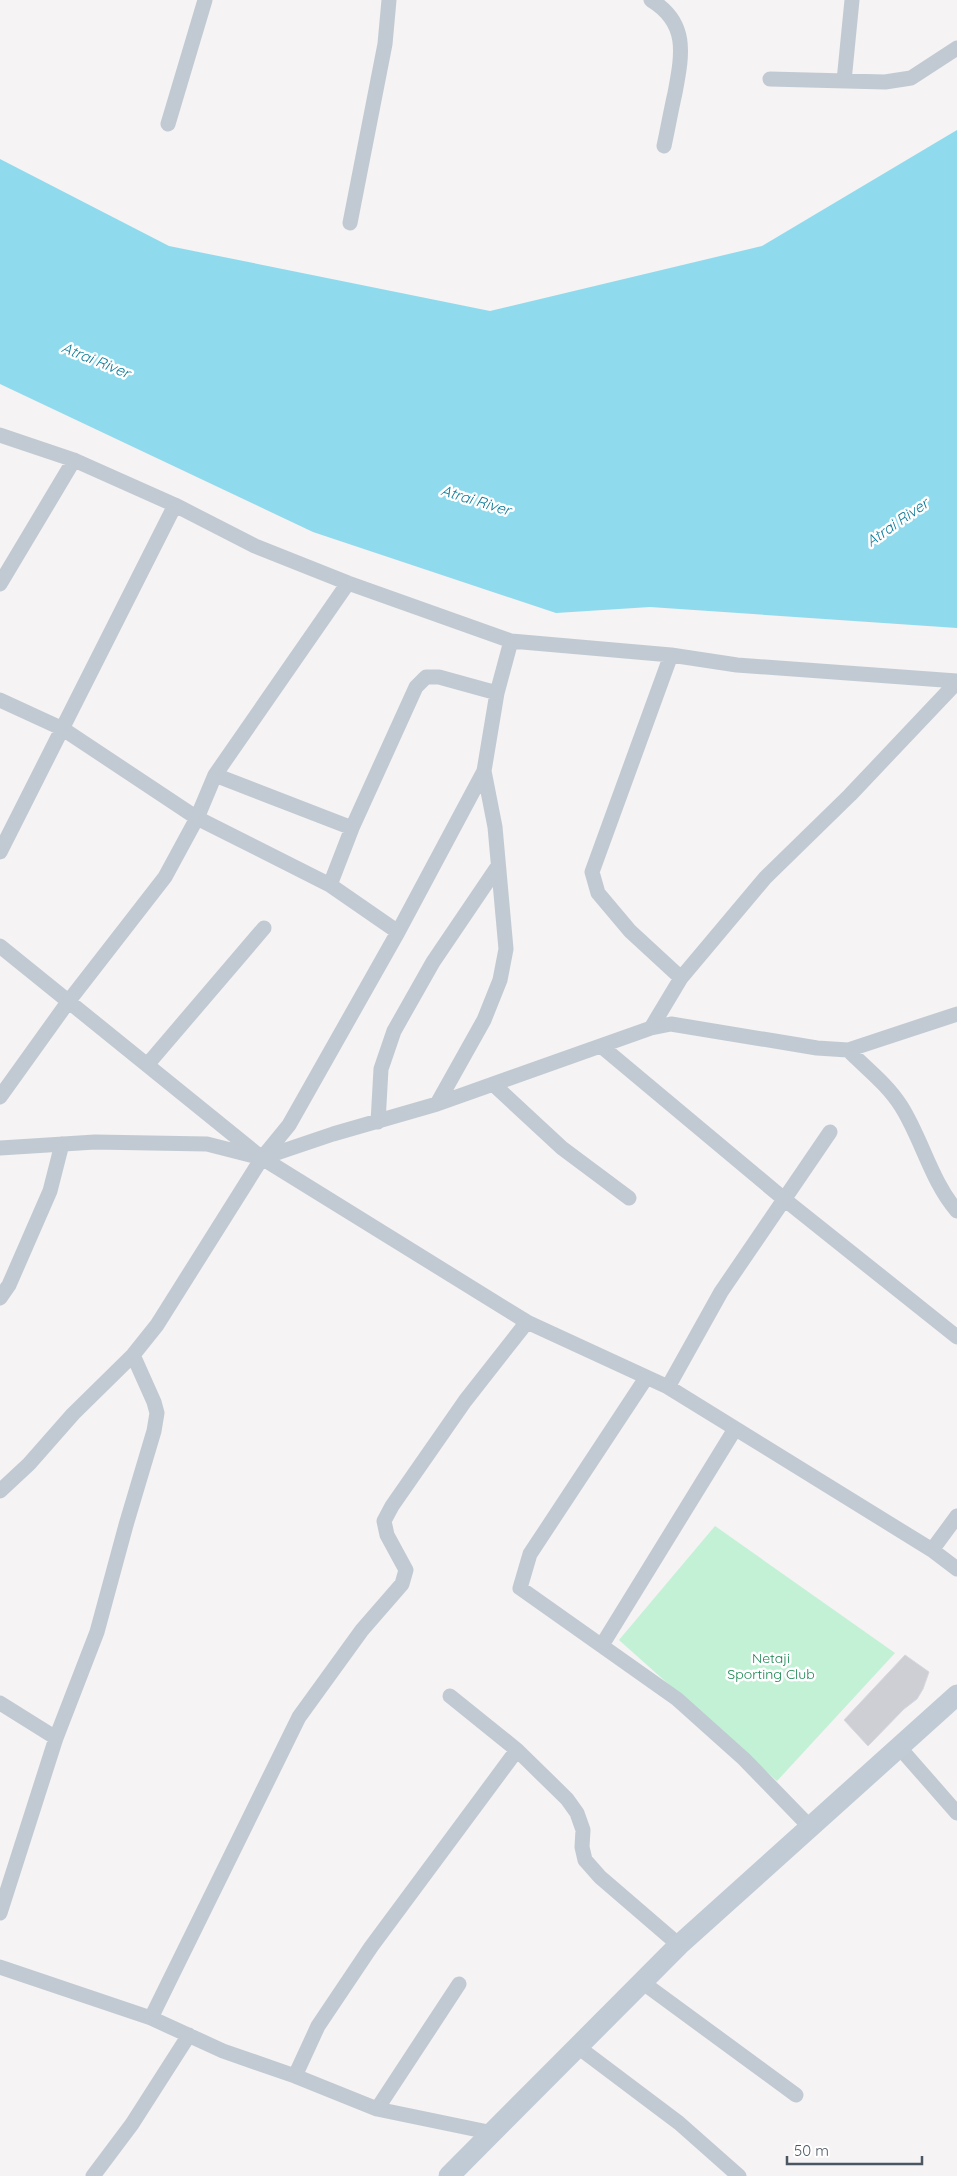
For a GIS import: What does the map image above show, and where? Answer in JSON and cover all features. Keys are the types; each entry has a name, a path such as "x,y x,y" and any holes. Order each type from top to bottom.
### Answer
{"street":[{"path":"168,124 205,0"},
{"path":"350,223 385,44 389,0"},
{"path":"651,0 660,6 672,19 681,40 682,56 664,146"},
{"path":"844,81 852,0"},
{"path":"770,79 886,82 911,78 957,48"},
{"path":"0,435 74,460 175,505 255,546 348,583 511,641 672,655 737,665 957,682"},
{"path":"0,584 74,460"},
{"path":"0,852 175,505"},
{"path":"0,1097 68,1002 165,877 197,818 215,775 348,583"},
{"path":"437,1104 484,1020 500,980 506,949 494,828 484,771 496,693 511,641"},
{"path":"672,655 592,872 598,893 630,931 681,978"},
{"path":"330,885 352,828 416,687 426,677 439,677 496,693"},
{"path":"651,1028 681,978 765,878 850,795 957,682"},
{"path":"0,700 63,729 197,818 330,885 398,932"},
{"path":"0,1492 29,1464 73,1414 133,1355 157,1325 262,1158 289,1125 398,932 484,771"},
{"path":"215,775 352,828"},
{"path":"378,1122 381,1069 394,1031 433,962 498,866"},
{"path":"146,1065 264,928"},
{"path":"1,949 262,1158 527,1322 668,1387 932,1550 957,1569"},
{"path":"0,1148 95,1142 207,1144 262,1158 333,1134 437,1104 651,1028 671,1024 816,1048 848,1050 957,1014"},
{"path":"601,1046 784,1199 957,1338"},
{"path":"848,1050 885,1086 900,1105 934,1175 957,1211"},
{"path":"493,1084 562,1148 629,1198"},
{"path":"668,1387 722,1292 830,1132"},
{"path":"0,1298 9,1285 50,1191 62,1144"},
{"path":"151,2018 299,1717 362,1630 402,1584 406,1570 387,1535 384,1521 392,1506 465,1401 527,1322"},
{"path":"0,1913 56,1738 97,1632 154,1431 157,1413 154,1402 133,1355"},
{"path":"646,1378 530,1554 520,1588 677,1699 744,1759 810,1827"},
{"path":"602,1645 735,1429"},
{"path":"932,1550 957,1516"},
{"path":"449,2176 680,1945 957,1695"},
{"path":"450,1696 516,1750 567,1799 577,1813 583,1830 585,1860 600,1877 680,1945"},
{"path":"0,1703 56,1738"},
{"path":"899,1747 957,1814"},
{"path":"295,2076 318,2026 371,1947 516,1750"},
{"path":"0,1967 151,2018 224,2050 377,2109 492,2133"},
{"path":"642,1982 796,2095"},
{"path":"377,2109 459,1984"},
{"path":"94,2176 132,2124 188,2035"},
{"path":"578,2047 679,2123 739,2176"}],"green space":[{"name":"Netaji Sporting Club","path":"715,1526 895,1653 777,1781 619,1640"}],"water":[{"name":"Atrai River","path":"957,130 957,628 650,607 556,613 313,532 0,384 0,159 169,246 490,311 762,246"}],"building":[{"path":"905,1655 929,1672 923,1689 917,1699 904,1709 868,1746 844,1720"}]}
